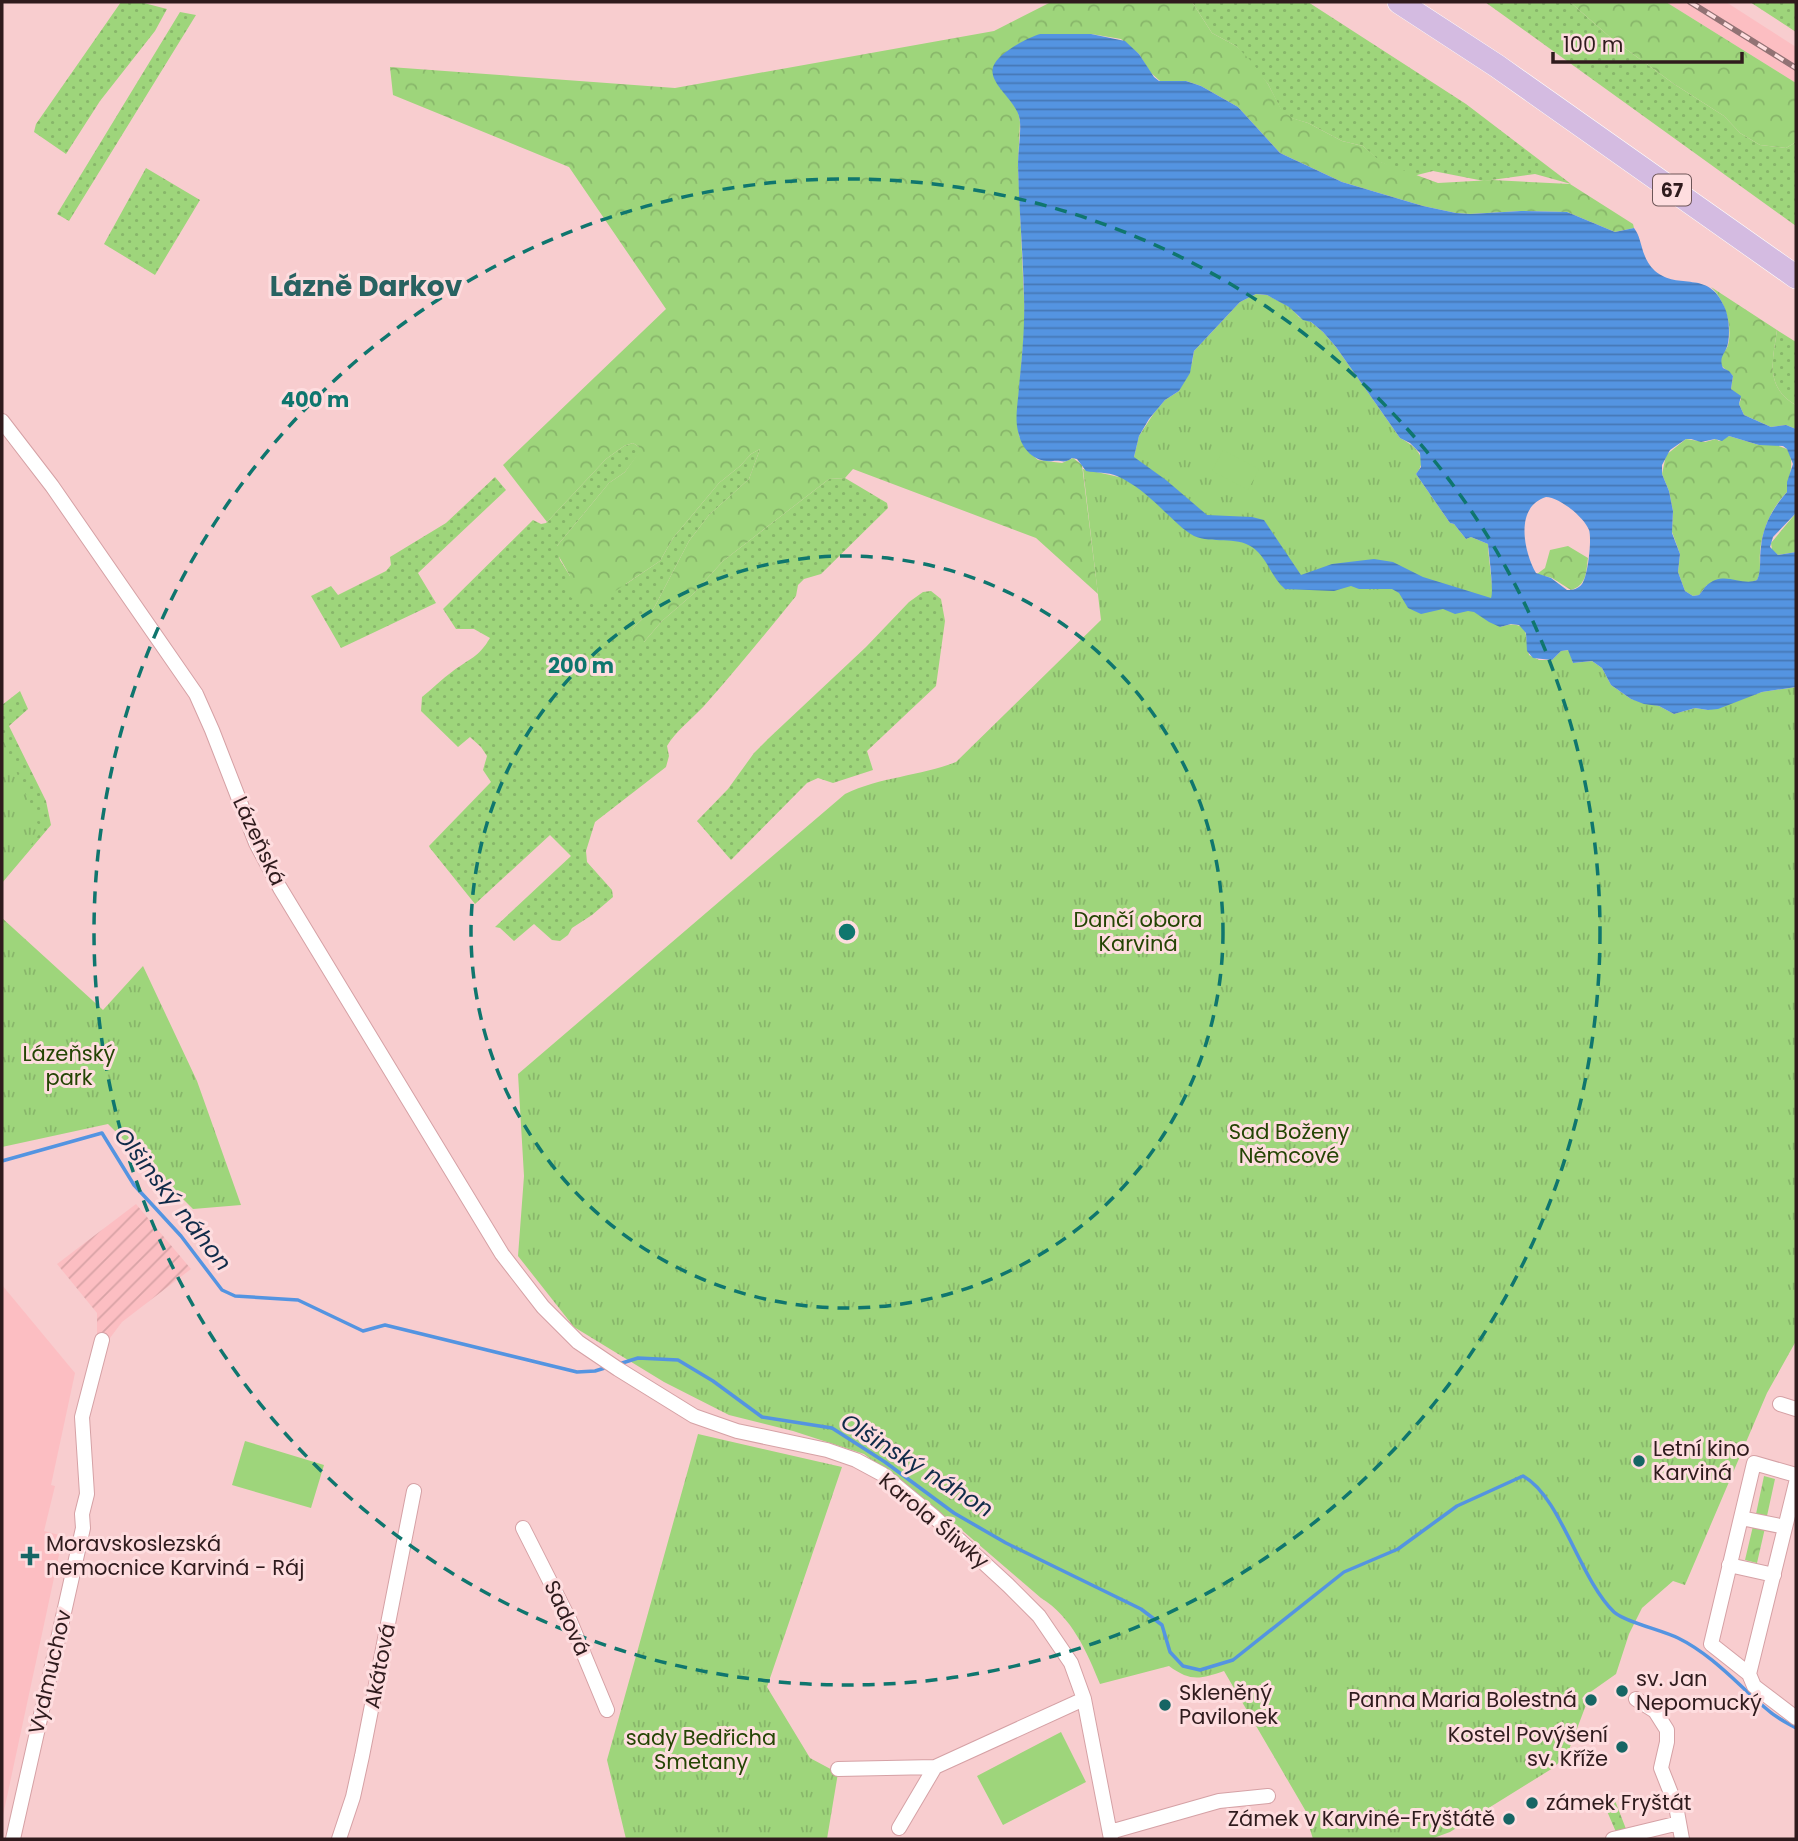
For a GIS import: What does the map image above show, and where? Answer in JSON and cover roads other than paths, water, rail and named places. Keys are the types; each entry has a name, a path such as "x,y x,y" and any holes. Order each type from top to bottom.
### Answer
{"main road":[{"name":"67","path":"1399,2 1497,66 1796,277"}],"street":[{"name":"Lázeňská","path":"2,421 28,452 84,530 196,694 256,843 280,888 511,1266"},
{"name":"Karola Śliwky","path":"511,1266 543,1307 578,1342 694,1416 737,1431 827,1450 856,1460 882,1474 933,1516 1039,1616 1071,1663 1084,1699 1110,1836"},
{"name":"Vydmuchov","path":"13,1839 83,1528 82,1514 87,1494 82,1417 103,1340"},
{"path":"1780,1404 1796,1409"},
{"path":"1796,1475 1754,1463 1710,1644 1796,1718"},
{"path":"1752,1680 1796,1483"},
{"name":"Akátová","path":"339,1839 353,1797 362,1756 414,1491"},
{"path":"1741,1518 1785,1527"},
{"name":"Sadová","path":"523,1528 570,1621 607,1710"},
{"path":"1730,1565 1774,1575"},
{"path":"838,1769 935,1768 1084,1699"},
{"path":"1636,1699 1654,1711 1667,1730 1661,1768 1675,1806 1682,1839"},
{"path":"899,1828 935,1768"},
{"path":"1110,1836 1219,1801 1268,1796"},
{"path":"1613,1839 1679,1823"}],"water":[{"path":"1091,34 1125,41 1139,54 1159,81 1186,81 1201,86 1238,107 1280,153 1342,182 1456,213 1567,212 1615,232 1634,228 1647,260 1655,271 1664,277 1710,288 1727,314 1729,339 1722,364 1733,376 1731,389 1741,396 1739,404 1744,415 1771,427 1786,425 1796,429 1796,513 1773,537 1770,547 1778,555 1796,552 1796,687 1762,692 1718,709 1695,708 1674,714 1659,706 1631,699 1611,685 1602,668 1592,661 1573,663 1568,650 1561,651 1552,660 1533,658 1527,651 1526,633 1519,625 1500,627 1468,611 1455,614 1443,609 1421,614 1408,608 1399,593 1392,589 1359,589 1351,586 1334,591 1285,589 1262,556 1252,547 1239,542 1208,540 1194,536 1130,483 1113,475 1086,471 1077,459 1047,461 1031,455 1021,441 1017,417 1024,320 1018,165 1020,122 1015,107 995,80 993,67 1014,47 1034,36","holes":["1256,294 1267,295 1289,307 1303,320 1311,322 1323,332 1400,438 1420,453 1421,467 1416,474 1450,523 1454,524 1466,539 1471,537 1488,544 1491,598 1423,577 1393,562 1374,559 1332,564 1301,575 1264,520 1207,515 1134,457 1139,436 1149,419 1165,400 1179,391 1190,373 1194,351 1240,302","1729,436 1759,445 1783,446 1793,464 1787,492 1766,524 1757,580 1745,582 1719,579 1706,586 1699,595 1693,596 1685,591 1678,572 1680,554 1672,533 1673,511 1662,465 1670,450 1686,439 1701,442 1715,439 1722,441","1546,497 1558,500 1577,514 1589,530 1588,566 1584,580 1577,588 1567,590 1551,578 1536,573 1525,542 1526,520 1529,510 1536,502"]}],"waterway":[{"name":"Olšinský náhon","path":"2,1161 102,1133 134,1185 181,1236 222,1290 235,1296 298,1300 363,1331 385,1325 577,1372 608,1367"},
{"name":"Olšinský náhon","path":"619,1364 638,1358 678,1360 713,1381 762,1417 832,1428 885,1462 954,1513 1006,1543 1141,1609 1162,1625 1170,1652 1183,1666 1200,1670 1233,1660 1344,1572 1398,1549 1457,1506 1523,1476 1536,1486 1548,1501 1590,1579 1614,1612 1691,1645 1715,1662 1772,1714 1796,1728"}],"railway":[{"path":"1690,2 1796,68"}],"place":[{"name":"Letní kino Karviná","path":"1639,1461"},
{"name":"Moravskoslezská nemocnice Karviná - Ráj","path":"30,1556"},
{"name":"sv. Jan Nepomucký","path":"1622,1691"},
{"name":"Panna Maria Bolestná","path":"1591,1700"},
{"name":"Skleněný Pavilonek","path":"1165,1705"},
{"name":"Kostel Povýšení sv. Kříže","path":"1622,1747"},
{"name":"zámek Fryštát","path":"1532,1803"},
{"name":"Zámek v Karviné-Fryštátě","path":"1509,1819"}],"district":[{"name":"Lázně Darkov","path":"366,286"}],"park label":[{"name":"Dančí obora Karviná","path":"1138,932"},
{"name":"Lázeňský park","path":"69,1066"},
{"name":"Sad Boženy Němcové","path":"1289,1144"},
{"name":"sady Bedřicha Smetany","path":"701,1750"}]}
